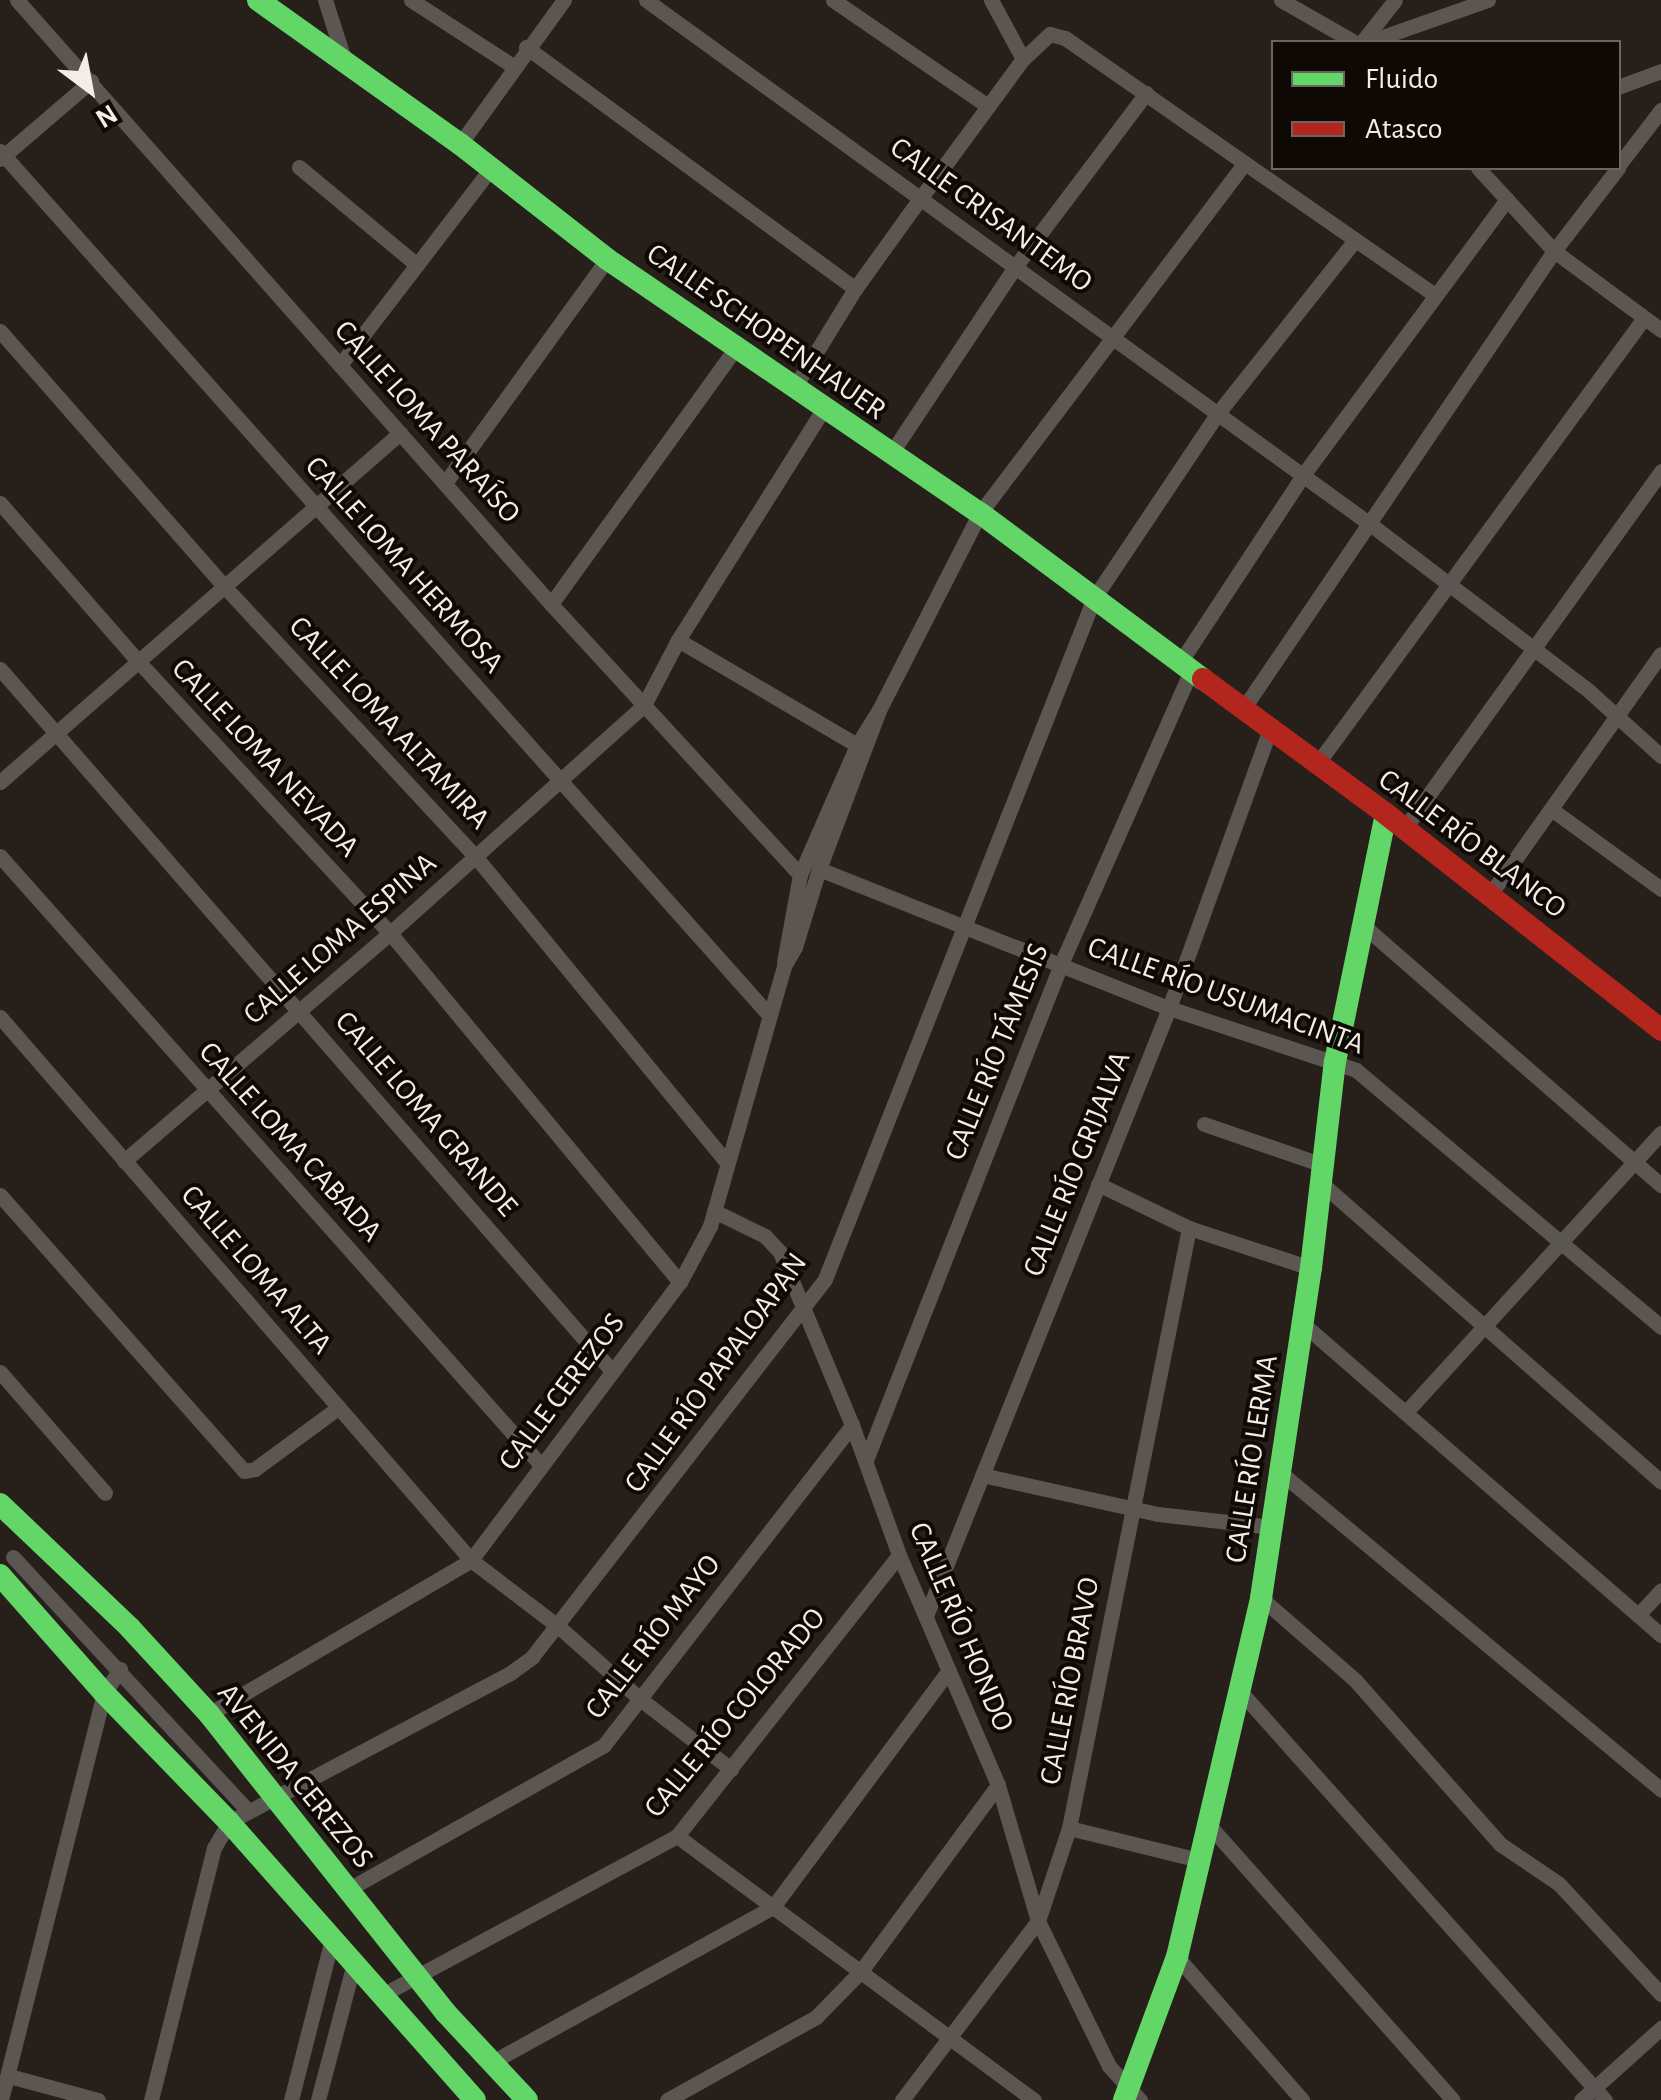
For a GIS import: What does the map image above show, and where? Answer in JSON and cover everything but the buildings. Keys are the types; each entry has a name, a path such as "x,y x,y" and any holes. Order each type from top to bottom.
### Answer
{"street":[{"name":"CALLE LOMA PARAÍSO","path":"17,0 551,604 800,875"},
{"name":"CALLE SCHOPENHAUER","path":"258,0 460,144 607,259 738,346 823,410 980,513 1243,709"},
{"path":"325,0 344,59"},
{"path":"411,0 513,66"},
{"path":"460,144 564,0"},
{"name":"CALLE CRISANTEMO","path":"646,0 1370,524 1534,648 1661,756"},
{"path":"833,0 988,106"},
{"path":"991,0 1023,59"},
{"path":"1281,0 1351,40"},
{"path":"1366,40 1395,0"},
{"path":"1371,40 1488,0"},
{"path":"794,388 855,289 920,198 1023,59 1050,34 1065,38 1433,294"},
{"path":"526,48 855,289"},
{"path":"1621,87 1661,71"},
{"path":"1,155 91,81"},
{"path":"890,455 1015,267 1146,93"},
{"path":"1621,163 1661,110"},
{"name":"CALLE LOMA HERMOSA","path":"1,155 769,1015"},
{"name":"CALLE CEREZOS","path":"784,966 795,947 818,870 880,710 980,513 1245,163"},
{"path":"298,168 416,265"},
{"path":"340,365 491,168"},
{"path":"1317,764 1450,585 1655,323 1554,251 1480,170"},
{"path":"1243,709 1554,251 1616,170"},
{"name":"CALLE RÍO TÁMESIS","path":"866,1460 1061,964 1186,665 1304,475 1507,198"},
{"name":"CALLE RÍO PAPALOAPAN","path":"238,1816 509,1674 560,1627 825,1279 962,924 1094,598 1218,413 1354,240"},
{"path":"446,483 607,259"},
{"name":"CALLE LOMA ALTAMIRA","path":"0,331 224,586 475,856 727,1163"},
{"path":"551,604 738,346"},
{"name":"CALLE LOMA ESPINA","path":"124,1161 390,934 644,704 678,640 823,410"},
{"path":"0,782 54,730 317,509 400,434"},
{"path":"1395,821 1534,648 1661,471"},
{"name":"CALLE LOMA NEVADA","path":"0,502 136,660 390,934 680,1282"},
{"path":"678,640 857,745"},
{"path":"1491,894 1661,654"},
{"name":"CALLE LOMA GRANDE","path":"0,669 612,1371"},
{"name":"CALLE RÍO BLANCO","path":"1243,709 1491,894 1661,1030"},
{"name":"CALLE CEREZOS","path":"209,1714 471,1560 680,1282 714,1211 784,966 800,875 857,745 880,710"},
{"name":"CALLE RÍO GRIJALVA","path":"926,1616 1169,1008 1270,729"},
{"path":"1550,809 1661,889"},
{"name":"CALLE RÍO LERMA","path":"1131,2096 1178,1958 1261,1598 1311,1268 1335,1062 1365,927 1395,821"},
{"name":"CALLE LOMA CABADA","path":"0,856 540,1464"},
{"name":"CALLE RÍO USUMACINTA","path":"818,870 1169,1008 1335,1062 1370,1079 1661,1326"},
{"path":"1365,927 1661,1185"},
{"name":"CALLE LOMA ALTA","path":"0,1016 471,1560 560,1627 640,1699 731,1768"},
{"path":"1204,1124 1322,1174 1485,1327 1661,1482"},
{"path":"1406,1412 1661,1133"},
{"path":"1098,1184 1190,1228 1311,1268"},
{"path":"0,1195 244,1471 255,1469 339,1407"},
{"name":"CALLE RÍO HONDO","path":"714,1211 765,1236 780,1252 866,1460 899,1555 998,1785 1038,1922 1109,2066 1131,2096"},
{"name":"CALLE RÍO BRAVO","path":"902,2100 1038,1922 1069,1828 1190,1228"},
{"path":"1302,1322 1661,1635"},
{"path":"0,1372 105,1492"},
{"name":"CALLE RÍO MAYO","path":"347,1890 604,1745 852,1425"},
{"path":"1281,1473 1661,1790"},
{"path":"982,1475 1133,1508 1272,1527"},
{"name":"AVENIDA CEREZOS","path":"0,1504 130,1628 209,1714 416,1974 527,2100"},
{"path":"4,1573 28,1531"},
{"name":"CALLE RÍO COLORADO","path":"382,1995 677,1836 899,1555"},
{"path":"4,1573 120,1669 332,1939 476,2100"},
{"path":"4,1573 104,1693 238,1816"},
{"path":"1638,1615 1661,1590"},
{"path":"1261,1598 1355,1680 1500,1844 1560,1884 1661,1994"},
{"path":"1,2100 104,1693 120,1669"},
{"path":"492,2062 773,1907 948,1670"},
{"path":"1238,1689 1599,2094"},
{"path":"667,2100 816,2017 860,1971 998,1785"},
{"path":"150,2100 214,1848 238,1816"},
{"path":"1207,1823 1454,2100"},
{"path":"1069,1828 1199,1860"},
{"path":"677,1836 1034,2100"},
{"path":"292,2100 332,1939"},
{"path":"1178,1958 1302,2100"},
{"path":"318,2100 354,1964"},
{"path":"1581,2100 1599,2094 1661,2028"},
{"path":"9,2076 98,2100"}],"traffic: fast":[{"path":"258,0 460,144 607,259 980,513 1203,679"},
{"path":"1124,2100 1177,1957 1261,1598 1311,1268 1335,1062 1386,814"},
{"path":"0,1504 130,1628 209,1714 445,2012 527,2100"},
{"path":"0,1575 104,1693 229,1822 475,2100"}],"traffic: jam":[{"path":"1203,679 1386,814 1661,1030"}]}
